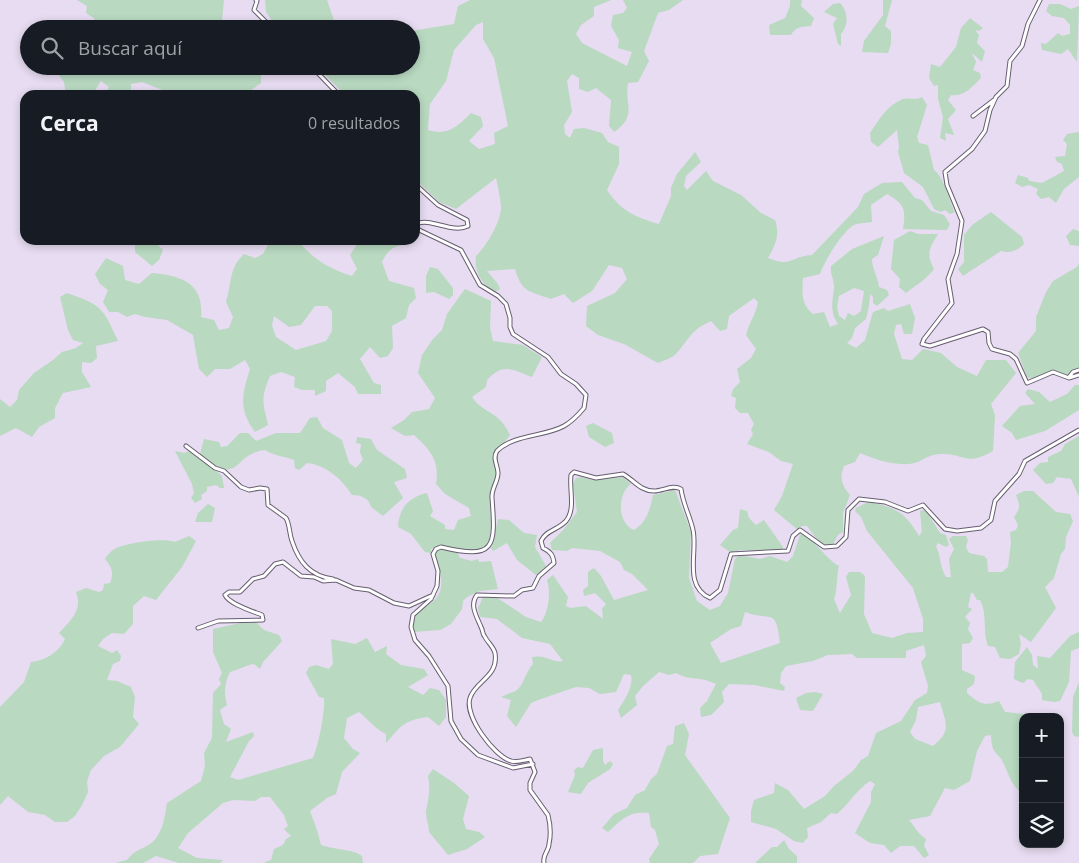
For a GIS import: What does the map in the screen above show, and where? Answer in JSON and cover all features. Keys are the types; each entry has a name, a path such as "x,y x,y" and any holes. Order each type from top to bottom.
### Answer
{"street":[{"path":"256,0 258,1 254,10 264,20"},
{"path":"973,116 996,98 1007,86 1010,61 1024,41 1028,24 1040,0"},
{"path":"320,75 334,90"},
{"path":"996,98 982,136 972,149 945,172 947,185 962,221 957,254 948,279 952,303 922,344 930,346 986,330 992,349 1010,354 1016,359 1027,383 1053,372 1069,378 1079,375"},
{"path":"420,188 438,204 467,220 468,226 443,227 420,223"},
{"path":"420,229 461,250 480,285 498,296 506,304 513,334 548,357 561,374 576,384 586,396 584,408 564,426 516,441 497,452 494,456 498,478 492,493 495,517 492,539 483,551 474,554 441,547 436,548 433,559 438,578 434,595 412,615 412,634 448,686 450,716 458,733 473,750 488,760 513,768 532,764"},
{"path":"1069,378 1073,372 1079,370"},
{"path":"544,863 543,858 550,843 549,819 545,810 530,790 530,782 535,772 530,759 515,762 505,758 480,734 476,727 470,698 489,675 495,660 492,647 484,636 475,616 474,600 477,595 514,596 522,590 533,588 540,576 554,563 554,557 550,551 543,548 541,541 546,534 565,522 570,513 571,474 574,472 596,478 623,474 646,490 674,487 681,489 684,508 694,531 694,576 700,590 710,598 720,590 731,554 788,551 793,536 800,530 824,547 837,546 846,537 848,510 859,499 885,502 908,511 923,505 945,529 957,531 981,528 991,520 995,501 1019,474 1025,461 1079,430"},
{"path":"186,446 215,468 224,471 241,487 249,490 266,489 268,505 286,518 291,541 302,562 314,573 354,588 369,590 394,603 409,606 434,595"},
{"path":"198,628 218,621 263,620 262,615 241,607 227,599 225,595 229,592 240,592 253,580 267,574 278,563 285,563 301,576 314,576 323,581 336,580"}],"green space":[{"path":"77,0 224,0 222,20 94,20 86,13 87,6"},
{"path":"265,0 327,0 334,20 272,20 266,12"},
{"path":"470,0 611,0 594,7 594,16 581,25 576,34 582,43 627,66 632,52 618,48 619,40 611,26 613,15 623,13 627,8 623,0 683,0 669,10 658,13 644,51 649,61 638,82 628,83 628,115 621,126 614,132 609,126 611,100 596,88 588,92 579,89 579,78 572,74 567,81 572,112 564,125 565,134 570,138 574,129 584,128 602,133 608,142 619,147 619,164 607,190 629,212 659,224 671,196 671,188 677,174 695,152 701,162 686,176 684,186 687,190 706,171 713,181 741,195 761,213 775,220 776,239 768,258 782,262 812,255 858,207 864,194 882,183 902,182 915,198 922,200 931,211 944,215 950,224 947,230 903,229 903,208 898,201 887,194 871,205 872,222 856,224 846,232 835,246 820,274 803,278 804,302 813,314 824,312 830,327 838,324 835,320 832,303 834,286 831,266 852,249 884,236 878,255 872,259 872,263 879,287 887,290 889,295 877,306 873,303 873,297 870,294 866,319 855,328 852,338 847,343 856,348 865,340 873,312 884,308 888,311 910,304 915,318 912,334 904,334 901,324 896,325 894,334 902,359 912,360 923,349 941,353 957,367 977,376 986,360 1006,360 1016,373 991,404 995,415 993,451 984,456 971,459 941,454 906,464 882,461 860,453 855,462 844,466 842,470 842,482 850,495 843,513 843,532 838,535 832,546 822,546 807,526 802,526 798,530 774,510 782,496 793,464 781,461 769,452 747,444 753,434 751,430 754,424 748,413 740,413 735,408 736,398 731,396 733,389 740,382 737,369 751,358 756,349 746,335 757,307 758,302 754,298 729,316 727,329 720,331 711,321 704,324 695,331 674,355 658,363 624,344 598,335 586,326 587,306 615,293 627,279 622,268 609,265 592,291 573,303 564,294 551,299 527,290 520,283 515,269 487,271 500,289 495,292 490,289 477,272 476,256 493,233 501,212 496,178 456,209 439,202 420,184 420,90 340,90 325,75 420,75 420,30 454,24 458,6","holes":["483,22 483,39 494,58 508,126 494,133 495,144 479,149 469,141 483,126 481,117 471,113 447,131 435,132 428,130 430,104 446,81 454,50 476,25","854,288 864,291 861,311 854,316 848,313 845,320 839,316 837,307 839,296"]},
{"path":"790,0 802,0 801,6 814,18 811,26 797,28 791,35 770,35 769,25 785,18 790,6"},
{"path":"883,0 892,0 885,26 891,31 891,44 888,53 862,52 864,41 883,15"},
{"path":"840,3 845,10 846,18 844,30 841,34 841,46 838,44 833,24 837,18 824,12 833,4"},
{"path":"1049,4 1060,4 1071,9 1079,6 1077,62 1068,49 1061,54 1042,50 1041,43 1046,44 1058,33 1062,36 1070,34 1070,25 1064,18 1052,16 1046,11"},
{"path":"970,18 983,28 979,31 975,30 979,35 977,43 985,51 982,62 972,53 976,62 973,70 980,73 981,78 968,91 951,95 948,100 956,110 948,119 954,135 945,133 946,141 940,138 943,117 938,99 938,85 934,86 929,78 931,64 940,67 956,47 961,28"},
{"path":"59,75 261,75 261,83 251,90 162,90 142,82 131,84 131,90 107,90 109,87 101,81 95,90 65,90 64,82"},
{"path":"922,97 927,105 917,137 919,143 928,145 934,170 944,184 955,212 950,214 945,210 941,212 934,209 923,187 904,173 898,152 897,130 878,147 871,142 870,133 892,105 903,99"},
{"path":"1079,132 1079,177 1064,189 1056,203 1049,197 1041,199 1036,194 1038,189 1029,185 1022,187 1015,183 1018,175 1028,178 1029,181 1042,183 1064,171 1062,164 1057,162 1055,157 1065,156 1067,144 1063,140 1067,134"},
{"path":"991,212 1022,237 1024,244 1014,251 1001,251 963,276 958,269 964,262 964,235 972,225"},
{"path":"1073,229 1079,231 1079,246 1070,245 1066,236"},
{"path":"910,231 918,234 938,234 932,244 929,255 934,269 925,279 906,293 899,287 900,279 891,269 894,240"},
{"path":"135,245 158,245 163,250 159,260 152,266 135,252"},
{"path":"268,245 302,245 317,259 337,271 352,276 357,269 350,255 356,245 402,245 390,250 382,262 389,281 414,288 416,298 409,305 406,318 392,326 393,348 388,356 380,358 370,347 360,359 374,383 381,385 381,394 358,394 355,387 338,373 326,381 326,391 315,396 315,390 302,390 294,387 295,377 281,372 270,376 265,391 264,406 268,425 255,432 246,416 243,401 250,369 245,360 230,369 215,369 207,377 199,369 193,335 167,320 135,314 127,317 118,312 109,312 103,302 108,290 100,284 95,274 106,258 123,266 125,280 139,284 152,273 181,279 189,283 199,296 201,317 214,320 219,330 229,328 233,317 226,302 233,270 239,259 244,254 255,258 263,254","holes":["315,306 327,306 332,311 332,331 326,341 296,350 276,337 272,325 274,316 289,327 301,325"]},
{"path":"1079,263 1079,368 1071,371 1068,376 1055,371 1032,379 1027,377 1018,353 1036,331 1036,317 1046,292 1053,281 1077,267"},
{"path":"430,267 438,269 453,288 453,295 449,299 434,292 426,293 426,276"},
{"path":"465,289 491,301 490,328 493,341 523,345 542,357 532,377 513,370 503,369 487,380 486,387 472,397 481,407 501,421 510,435 493,456 497,475 490,492 491,533 486,546 474,552 437,547 431,549 431,553 425,552 411,534 398,527 400,514 406,504 415,497 427,493 433,511 430,516 445,525 445,529 454,530 458,520 471,516 469,508 445,494 436,484 435,462 420,440 414,435 405,436 391,428 404,420 412,412 429,409 435,398 418,373 422,355 442,330 447,314"},
{"path":"67,293 88,301 100,309 109,321 118,341 96,346 97,358 91,363 82,362 82,372 91,387 63,393 55,408 55,418 39,427 32,437 16,428 0,436 0,399 10,407 17,400 19,390 34,373 62,352 76,348 83,343 73,340 68,330 60,297"},
{"path":"1075,385 1079,385 1079,410 1045,431 1016,440 1012,433 1002,426 1020,406 1035,404 1025,393 1028,389 1039,392 1050,402 1067,394"},
{"path":"317,417 323,428 342,440 349,463 356,468 363,460 360,452 361,444 356,443 357,437 371,439 377,450 405,469 407,478 394,482 403,498 383,516 371,507 364,498 352,495 333,474 314,464 307,463 299,470 295,468 294,460 265,450 246,457 236,467 223,469 200,454 204,439 219,442 221,447 227,446 240,433 248,433 256,441 276,433 300,433 310,418"},
{"path":"593,423 612,433 614,443 605,447 589,437 586,426"},
{"path":"1079,436 1079,497 1071,479 1057,477 1053,483 1046,484 1033,470 1040,463 1048,462 1048,457 1061,451 1065,444"},
{"path":"191,450 222,476 224,488 216,485 207,487 207,491 201,495 202,499 195,503 191,498 194,493 192,484 175,451 184,453"},
{"path":"581,477 593,480 623,477 631,484 623,494 621,501 622,515 628,526 634,530 645,519 653,495 675,490 691,532 689,578 697,601 710,610 720,606 728,593 735,559 739,555 760,559 770,556 787,562 793,556 800,535 803,533 839,566 834,599 840,613 851,595 846,577 849,572 860,572 865,576 864,614 872,633 892,638 907,633 923,632 923,619 913,588 867,531 861,517 855,511 856,508 868,502 892,509 909,521 919,536 922,532 920,511 927,512 940,533 946,535 949,545 946,547 938,543 936,546 946,577 951,577 949,559 954,549 949,539 953,536 966,536 968,540 966,547 969,553 984,556 987,559 988,572 1002,572 1008,567 1011,542 1010,532 1016,530 1018,525 1014,517 1019,506 1016,495 1024,491 1033,491 1056,512 1070,514 1073,521 1066,537 1065,549 1061,554 1054,578 1045,587 1056,608 1031,642 1019,634 1021,644 1019,654 1010,659 1000,658 995,647 988,646 982,606 980,600 977,600 973,593 971,593 968,607 972,609 965,617 970,623 968,629 973,638 970,643 962,644 962,670 975,676 974,684 967,689 967,693 985,704 999,701 1005,712 1019,713 1019,791 1013,784 1004,764 994,750 991,735 985,736 977,751 970,781 954,790 945,788 930,816 909,820 926,839 924,846 929,855 924,858 914,846 900,846 891,853 884,845 870,843 855,833 871,802 871,792 875,784 870,781 837,814 831,813 821,822 807,828 808,837 803,843 794,841 776,829 751,822 754,800 774,793 775,783 788,790 804,809 825,796 854,770 861,760 868,756 876,733 901,721 915,700 927,693 928,686 921,662 926,656 924,645 906,651 906,658 857,658 852,654 828,655 813,661 786,666 781,673 780,683 785,687 784,691 754,685 729,684 722,692 724,702 711,715 701,717 700,708 707,701 716,684 676,673 669,675 659,672 635,696 637,705 621,718 618,710 628,693 632,679 631,675 624,674 616,692 600,694 589,688 576,687 531,703 516,727 507,716 511,700 501,697 517,690 533,664 532,657 537,656 555,661 563,661 550,644 522,638 497,619 480,617 478,608 484,595 496,597 526,617 541,622 546,613 548,602 549,590 547,580 553,575 568,597 566,606 570,608 586,606 603,619 602,609 606,604 595,593 584,596 583,590 588,586 588,572 594,568 601,576 614,600 648,590 632,574 624,570 620,562 600,551 572,548 567,551 552,550 550,543 577,512 573,484 576,478","holes":["745,612 771,617 774,620 780,643 721,663 710,643 731,629 741,626","940,702 944,716 945,731 943,736 933,746 915,739 910,732 916,720 918,707"]},
{"path":"208,504 215,508 212,522 195,522 198,513"},
{"path":"740,509 747,511 749,518 756,525 764,520 783,547 782,551 740,550 731,553 720,545 733,530 738,528"},
{"path":"498,519 509,520 524,533 537,535 535,547 546,566 536,575 517,560 507,543 493,551 491,548"},
{"path":"189,536 196,541 182,567 156,600 144,596 133,606 133,624 124,634 112,633 103,639 98,646 112,653 117,650 121,656 120,661 113,664 107,680 117,681 131,687 135,697 133,717 139,724 120,747 104,756 91,770 87,781 88,792 75,816 67,822 55,822 45,815 28,812 8,796 0,805 0,707 24,682 31,662 51,655 62,644 65,639 59,633 75,614 78,604 76,592 86,588 99,592 103,590 104,584 110,583 112,570 105,559 118,547 153,540 175,542"},
{"path":"441,548 457,552 460,558 472,561 478,559 479,562 491,561 498,589 480,591 467,597 463,601 462,609 451,624 440,630 414,632 413,620 416,613 437,598 441,588 436,552"},
{"path":"254,620 264,630 279,635 282,641 263,662 260,669 254,664 230,672 228,676 225,688 227,705 220,710 224,724 231,729 226,742 253,732 254,736 249,741 230,777 238,780 313,758 324,712 324,698 319,697 306,673 309,667 316,665 329,669 333,664 331,639 355,644 367,638 375,652 387,646 386,654 401,665 424,669 428,675 408,687 423,695 430,688 439,690 446,700 446,717 439,726 428,717 413,720 400,728 386,743 386,734 375,727 359,712 347,718 344,738 353,749 360,753 342,772 336,794 327,798 310,811 321,845 358,854 362,856 363,863 263,863 271,860 274,849 283,845 286,839 291,836 284,829 288,826 284,815 270,797 261,797 255,801 233,800 223,803 188,833 178,848 197,858 223,860 220,863 179,863 156,856 143,863 115,863 127,860 135,852 150,844 158,836 163,825 167,803 201,781 205,766 204,753 212,738 213,693 221,684 219,679 222,673 213,652 213,629"},
{"path":"1079,632 1079,648 1071,651 1069,682 1060,701 1042,700 1042,694 1033,680 1028,679 1023,683 1014,679 1015,662 1027,647 1032,655 1033,665 1038,669 1037,656 1050,658 1070,636"},
{"path":"1079,682 1079,737 1074,736 1072,732 1073,697"},
{"path":"815,692 823,694 813,711 800,710 796,698 806,693"},
{"path":"684,723 689,734 685,755 730,818 718,854 700,856 693,863 650,863 649,859 659,844 655,830 651,827 649,813 642,812 631,815 608,832 602,828 614,814 627,808 635,795 645,790 651,779 657,774 667,746 673,744 675,726"},
{"path":"603,748 603,761 605,765 610,761 613,764 610,769 588,783 581,794 568,792 575,775 574,770 578,767 583,768 593,750"},
{"path":"433,769 469,796 463,819 466,829 479,832 485,837 467,849 448,855 429,832 426,812 429,790 428,776"},
{"path":"784,840 789,849 797,856 797,863 755,863 772,847 777,847"}]}
